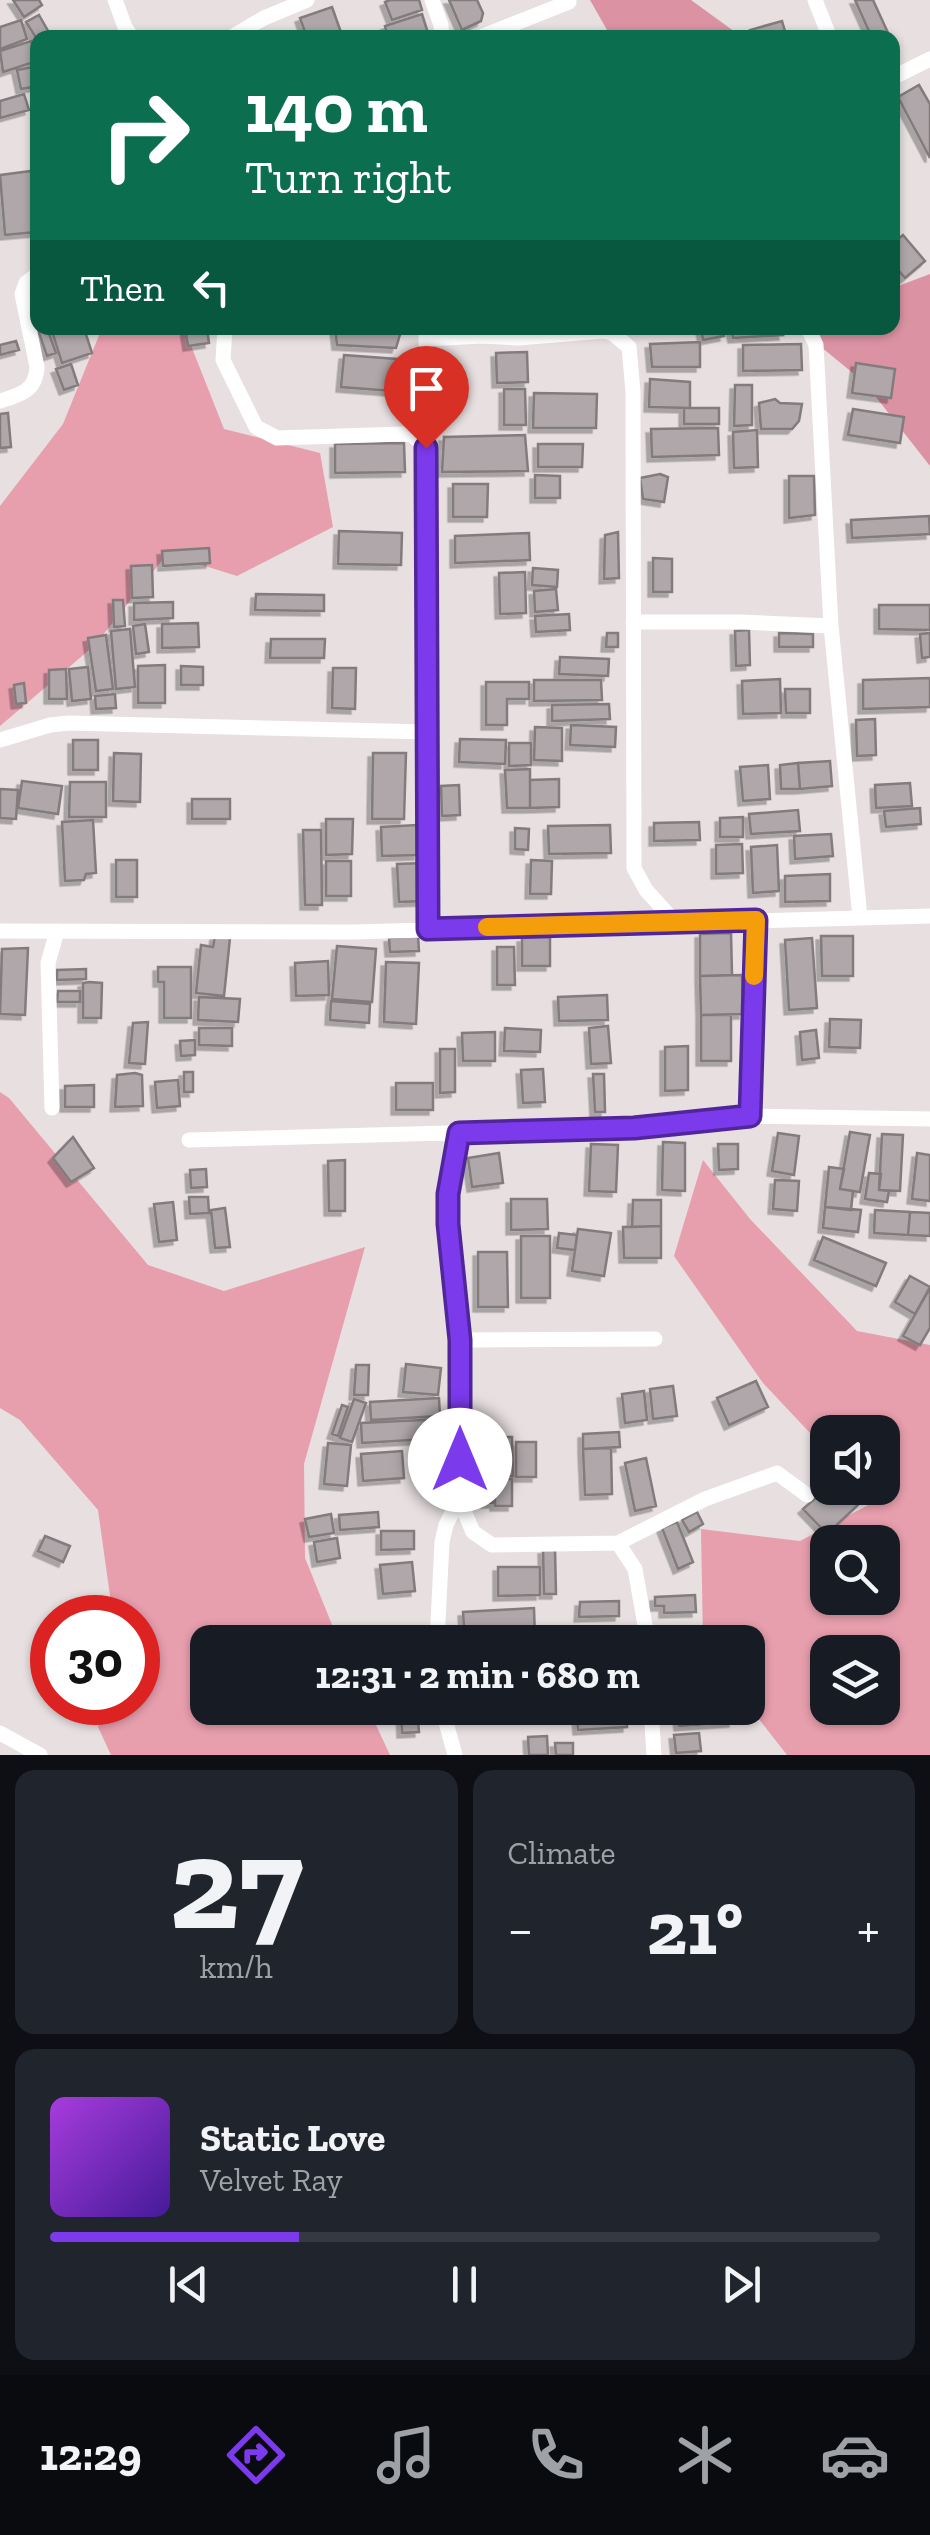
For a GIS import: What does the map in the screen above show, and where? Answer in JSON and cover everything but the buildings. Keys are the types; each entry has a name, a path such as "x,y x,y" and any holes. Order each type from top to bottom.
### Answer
{"street":[{"path":"115,0 126,30"},
{"path":"244,30 308,0"},
{"path":"432,0 441,30"},
{"path":"815,0 827,30"},
{"path":"498,30 569,2"},
{"path":"900,74 930,59"},
{"path":"30,280 22,294 30,330"},
{"path":"0,402 32,388 38,367 31,335"},
{"path":"226,335 225,366 256,427 270,437 402,434 412,435 426,448"},
{"path":"427,335 428,929"},
{"path":"464,335 550,335"},
{"path":"614,335 629,347 633,392 634,868 646,890 674,921"},
{"path":"811,335 816,346 830,626 860,917"},
{"path":"633,622 830,626"},
{"path":"0,740 50,725 69,724 427,732"},
{"path":"0,932 428,929 930,916"},
{"path":"750,1116 756,920"},
{"path":"52,1108 48,963 57,932"},
{"path":"189,1140 634,1128 750,1116 930,1118"},
{"path":"459,1133 448,1194 448,1224 460,1340 460,1499 473,1532 492,1545 618,1543 694,1504 777,1473 807,1495"},
{"path":"460,1340 654,1338"},
{"path":"438,1625 442,1542 446,1524 460,1499"},
{"path":"618,1543 635,1569 645,1625"},
{"path":"447,1725 455,1755"},
{"path":"652,1725 654,1755"},
{"path":"0,1733 40,1755"}],"shaded area":[{"path":"590,0 691,0 732,30 607,30"},
{"path":"930,274 930,466 865,383 807,335 900,335 900,285"},
{"path":"99,335 187,335 224,429 320,453 333,527 237,576 167,554 95,645 0,726 0,506 63,424"},
{"path":"0,1092 148,1265 224,1291 365,1247 304,1464 305,1558 332,1625 190,1625 190,1725 376,1725 390,1755 111,1755 99,1725 160,1725 160,1595 110,1595 98,1510 20,1420 0,1408"},
{"path":"703,1160 750,1219 857,1331 930,1345 930,1755 787,1755 764,1725 765,1625 703,1625 701,1529 800,1541 810,1536 810,1615 900,1615 900,1525 830,1525 868,1505 900,1505 900,1415 810,1415 810,1433 763,1383 674,1256"}],"slow traffic":[{"path":"487,927 756,920 754,976"}],"route":[{"path":"426,448 428,929 756,920 750,1116 634,1128 459,1133 448,1194 448,1224 460,1340 460,1460"}]}
